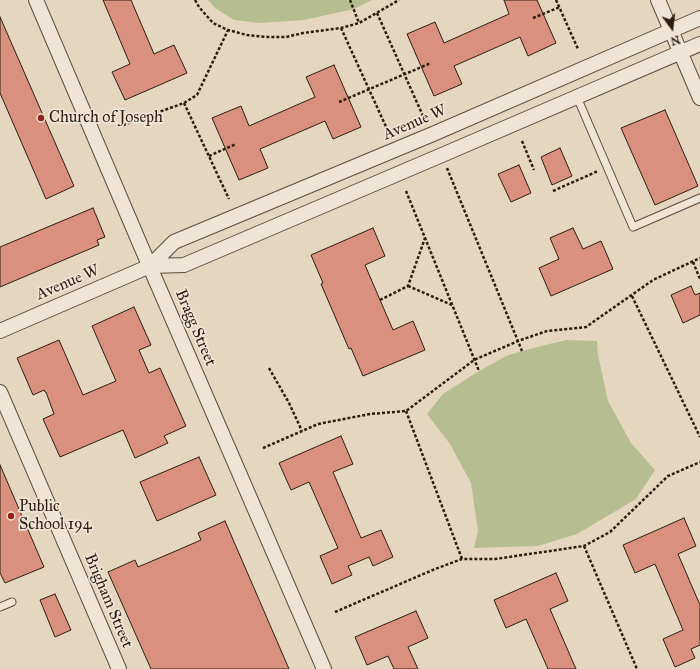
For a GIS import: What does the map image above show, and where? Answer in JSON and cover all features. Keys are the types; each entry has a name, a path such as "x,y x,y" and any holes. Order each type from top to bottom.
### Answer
{"street":[{"name":"Bragg Street","path":"36,0 324,669"},
{"path":"658,0 700,98"},
{"name":"Avenue W","path":"0,331 150,266 174,242 433,134 700,18"},
{"name":"Avenue W","path":"150,266 184,265 700,44"},
{"name":"Brigham Street","path":"0,392 119,669"}],"lane":[{"path":"577,97 633,227 700,198"},
{"path":"0,607 12,602"}],"path":[{"path":"195,0 213,23 228,30 247,35 266,37 286,37 303,33 341,28 359,23 398,0"},
{"path":"350,0 359,23"},
{"path":"556,0 578,50"},
{"path":"533,18 560,7"},
{"path":"377,12 423,116 427,119"},
{"path":"341,28 388,131"},
{"path":"123,125 184,103 197,95 228,30"},
{"path":"339,102 431,63"},
{"path":"184,103 229,198"},
{"path":"522,141 534,170"},
{"path":"209,156 236,144"},
{"path":"447,167 522,351"},
{"path":"553,191 607,167"},
{"path":"406,191 479,371"},
{"path":"380,300 408,286 425,237"},
{"path":"263,448 318,424 362,415 406,411 474,360 518,341 547,332 586,327 653,280 700,258"},
{"path":"693,262 700,279"},
{"path":"408,286 452,305"},
{"path":"632,295 700,438"},
{"path":"270,368 302,431"},
{"path":"406,411 462,559"},
{"path":"335,612 462,559 495,559 584,546 610,532 668,476 700,462"},
{"path":"584,546 637,669"}],"green space":[{"path":"208,0 372,0 354,9 304,20 259,23 234,20 215,8"},
{"path":"567,340 597,341 598,355 608,401 631,443 655,470 636,499 577,534 538,546 474,548 478,531 471,483 450,444 427,414 443,394 506,356"}],"building":[{"path":"103,0 131,0 154,54 174,45 187,73 125,100 112,72 130,64"},
{"path":"504,0 537,0 556,43 528,56 520,37 454,66 462,84 434,96 407,34 435,22 444,43 509,14"},
{"path":"0,17 74,186 46,199 0,93"},
{"path":"334,65 361,127 333,139 325,121 260,149 268,168 239,180 212,118 241,106 249,126 315,97 306,77"},
{"path":"665,110 698,186 655,205 621,128"},
{"path":"560,148 572,176 552,185 541,157"},
{"path":"519,165 531,193 511,202 498,174"},
{"path":"93,208 105,237 97,240 99,245 0,287 0,247"},
{"path":"373,228 385,256 365,265 393,330 413,321 425,350 363,376 351,348 349,349 321,284 323,283 311,255"},
{"path":"573,228 583,249 601,241 613,269 551,296 539,268 559,259 550,238"},
{"path":"691,286 695,295 700,293 700,315 683,323 671,295"},
{"path":"134,307 151,345 139,350 149,373 160,368 186,426 164,436 168,443 135,458 123,430 60,457 43,419 54,414 46,392 44,390 33,395 17,358 59,340 83,395 116,381 92,326"},
{"path":"341,436 353,464 333,472 361,538 381,530 393,557 373,566 369,557 348,566 352,575 332,584 320,556 338,548 309,482 291,490 279,463"},
{"path":"199,457 216,495 157,521 140,482"},
{"name":"Public School 194","path":"0,465 44,567 5,583 0,573"},
{"path":"684,518 696,546 678,554 700,605 700,645 691,649 695,658 675,667 663,639 683,630 655,564 635,573 623,545"},
{"path":"225,521 289,669 151,669 108,572 135,560 138,567 201,540 198,533"},
{"path":"556,573 568,601 550,609 576,669 548,669 526,619 506,628 494,600"},
{"path":"55,594 71,630 55,637 40,600"},
{"path":"416,611 428,638 408,647 418,669 394,669 388,656 367,665 355,637"}],"place":[{"name":"Church of Joseph","path":"41,118"},
{"name":"Public School 194","path":"11,516"}]}
